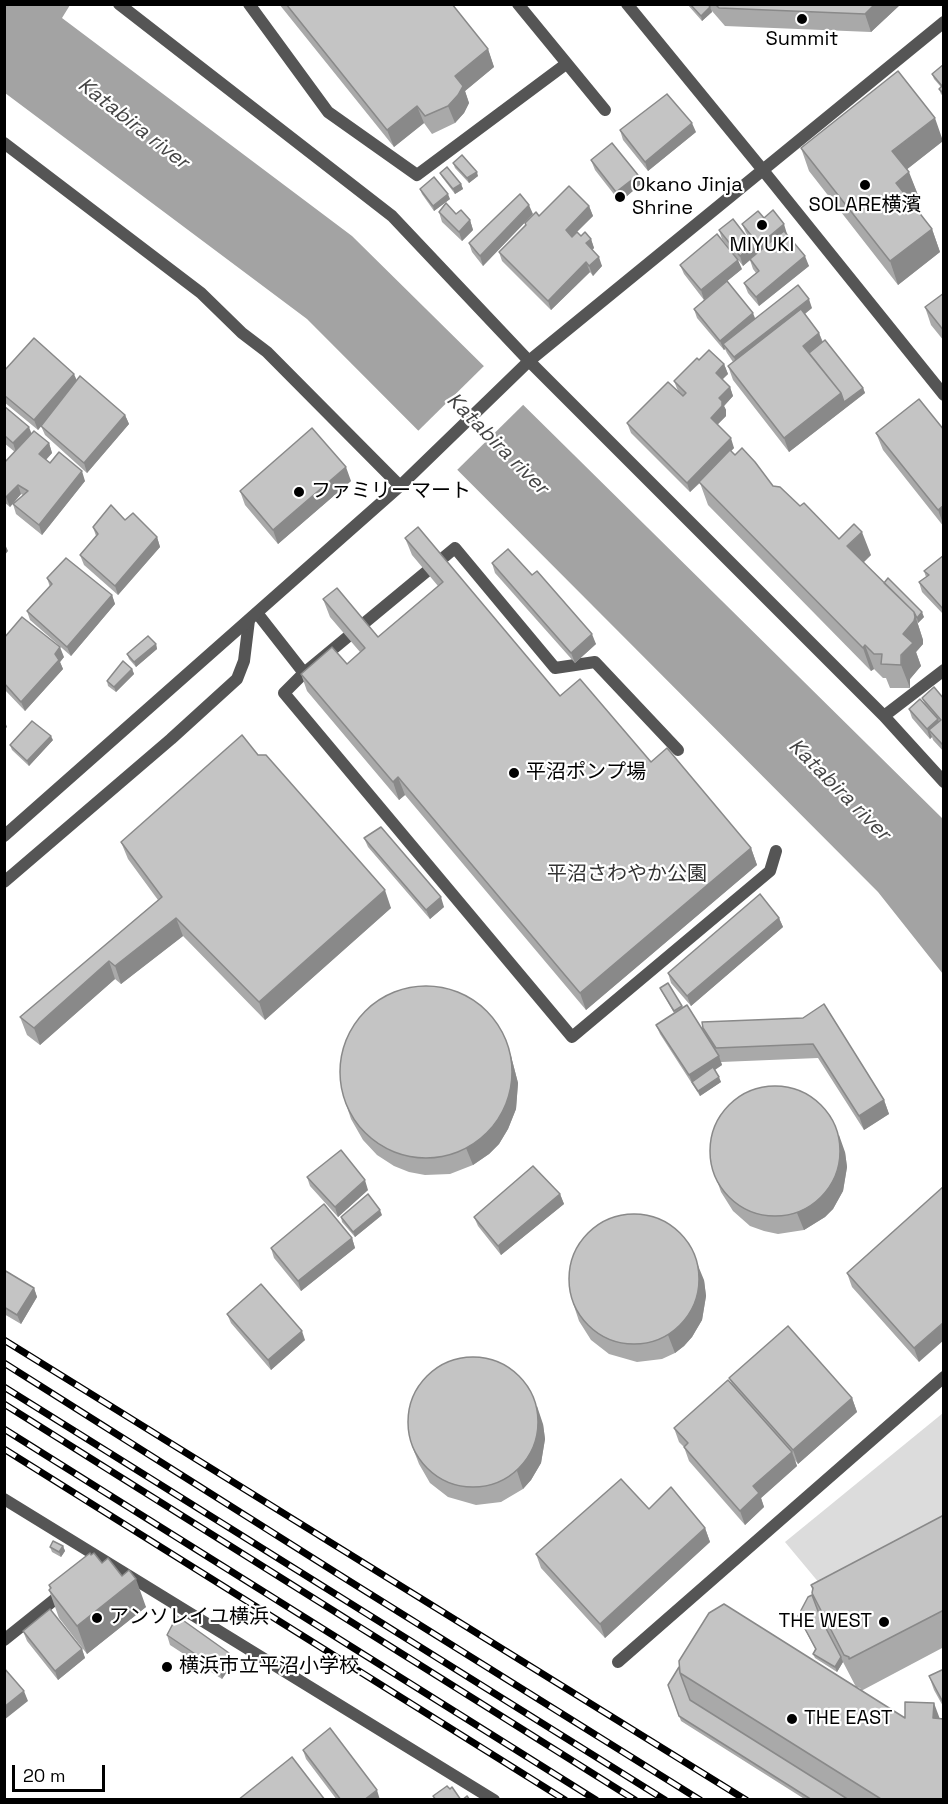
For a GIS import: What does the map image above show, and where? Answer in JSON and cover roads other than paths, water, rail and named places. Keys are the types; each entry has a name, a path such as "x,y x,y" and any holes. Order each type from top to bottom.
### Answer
{"street":[{"path":"119,4 392,216 529,361 884,716 944,782"},
{"path":"249,4 328,112 417,175 566,64"},
{"path":"518,4 605,110"},
{"path":"627,4 944,395"},
{"path":"4,836 400,486 529,361 944,22"},
{"path":"4,143 201,293 242,333 267,352 400,486"},
{"path":"678,750 595,662 555,668 455,548 304,673 284,693 572,1037 770,871 776,851"},
{"path":"253,616 304,673"},
{"path":"4,882 171,739 237,679 244,661 253,616"},
{"path":"884,716 944,670"},
{"path":"618,1662 944,1377"},
{"path":"4,1498 100,1563 494,1800"},
{"path":"4,1640 77,1581"}],"water":[{"name":"Katabira river","path":"4,5 70,5 62,18 352,236 943,819 943,974 878,892 307,319 5,93"}],"railway":[{"path":"4,1340 746,1800"},
{"path":"4,1363 700,1800"},
{"path":"4,1387 665,1800"},
{"path":"4,1404 635,1800"},
{"path":"4,1429 596,1800"},
{"path":"4,1449 565,1800"}],"place":[{"name":"Summit","path":"802,19"},
{"name":"SOLARE横濱","path":"865,185"},
{"name":"Okano Jinja Shrine","path":"620,197"},
{"name":"MIYUKI","path":"762,225"},
{"name":"ファミリーマート","path":"299,492"},
{"name":"平沼ポンプ場","path":"514,773"},
{"name":"アンソレイユ横浜","path":"97,1618"},
{"name":"THE WEST","path":"884,1622"},
{"name":"横浜市立平沼小学校","path":"167,1667"},
{"name":"THE EAST","path":"792,1719"}],"park label":[{"name":"平沼さわやか公園","path":"627,875"}]}
